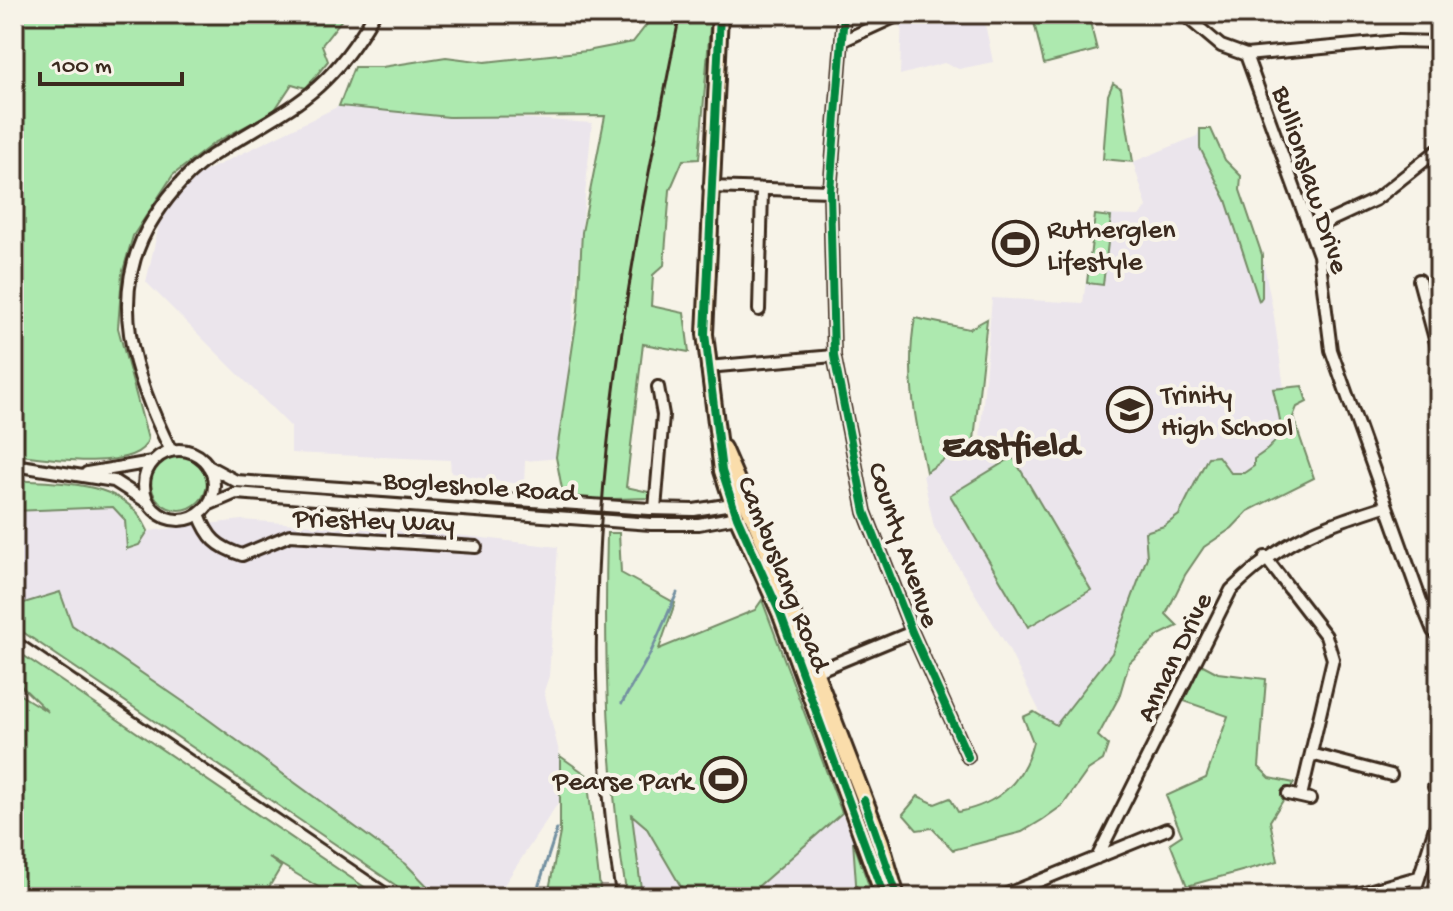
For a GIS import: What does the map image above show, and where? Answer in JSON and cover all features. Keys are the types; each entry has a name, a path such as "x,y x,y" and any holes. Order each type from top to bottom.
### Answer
{"main road":[{"path":"707,367 705,323 709,187 720,14"},
{"name":"Cambuslang Road","path":"707,367 714,425 741,509 808,675 884,897"},
{"path":"808,675 881,842 897,897"}],"street":[{"path":"171,451 142,385 126,316 129,281 145,230 182,181 211,157 276,120 326,82 355,46 374,14"},
{"path":"486,14 495,14"},
{"name":"County Avenue","path":"844,14 830,191 834,356 865,512 912,632 968,757"},
{"path":"1183,14 1221,46 1246,55 1398,41 1439,42"},
{"path":"842,41 899,15"},
{"name":"Bullionslaw Drive","path":"1246,55 1310,230 1324,284 1331,350 1385,506 1433,631 1439,634"},
{"path":"1310,230 1375,200 1437,155"},
{"path":"709,187 830,191"},
{"path":"759,310 762,191"},
{"path":"1419,280 1439,354"},
{"path":"707,367 834,356"},
{"path":"655,509 663,415 658,387"},
{"path":"14,465 114,481 149,503 156,512 178,520 199,514 208,505 214,485 208,466 192,453 171,451 152,462 78,474"},
{"path":"149,503 144,482 152,462"},
{"name":"Bogleshole Road","path":"208,466 236,481 655,509 741,509"},
{"name":"Bogleshole Road","path":"208,505 236,493 651,524 699,524 741,509"},
{"name":"Annan Drive","path":"1097,858 1231,590 1265,557 1300,535 1385,506"},
{"name":"Priestley Way","path":"199,514 206,534 220,549 242,555 290,535 476,547"},
{"path":"1265,557 1326,636 1333,659 1311,754 1306,798 1288,794"},
{"path":"808,675 912,632"},
{"path":"1311,754 1391,775"},
{"path":"1413,897 1439,815"},
{"path":"1000,897 1167,829"},
{"path":"1347,897 1418,877"}],"shaded area":[{"path":"902,14 983,14 993,62 959,69 944,63 900,75"},
{"path":"339,106 592,123 560,458 525,461 524,485 451,473 450,460 291,453 291,427 146,282 162,212 196,176"},
{"name":"Trinity High School","path":"1200,129 1211,129 1225,160 1241,176 1240,190 1262,255 1274,316 1284,388 1273,389 1282,428 1276,446 1255,459 1254,466 1244,473 1231,473 1218,456 1200,466 1198,483 1179,515 1164,526 1145,532 1147,556 1112,653 1056,725 1042,716 1007,646 934,527 923,475 980,438 992,298 1083,303 1095,215 1139,216 1147,207 1133,162 1197,136"},
{"path":"113,507 125,520 128,549 139,545 148,531 242,520 466,536 558,547 549,676 544,691 560,756 560,800 496,897 438,897 406,864 194,709 72,625 60,592 14,606 14,511"},
{"path":"842,813 853,841 857,897 746,897"},
{"path":"632,814 646,827 687,897 642,897"}],"green space":[{"path":"14,14 341,14 343,18 322,45 328,61 306,88 292,84 274,111 214,143 173,175 133,236 122,274 118,328 148,439 141,450 128,456 89,461 14,454"},
{"path":"655,14 711,14 699,159 683,160 670,190 664,265 653,275 651,306 684,313 689,352 643,344 626,487 649,492 649,498 577,500 562,489 556,457 578,311 582,232 605,116 449,117 339,106 354,67 382,67 446,57 485,62 587,51 633,42"},
{"path":"1032,14 1088,14 1097,50 1044,64"},
{"path":"1113,83 1121,88 1133,162 1103,159 1108,95"},
{"path":"1200,129 1211,129 1225,160 1241,176 1240,190 1262,255 1262,297 1259,301 1226,200 1200,148"},
{"path":"1095,215 1111,217 1103,285 1087,283"},
{"path":"915,318 969,329 987,319 974,440 926,472 911,376"},
{"path":"1302,386 1307,402 1297,407 1293,417 1314,478 1248,511 1232,528 1204,547 1185,575 1166,614 1178,626 1159,635 1129,663 1119,697 1098,736 1108,745 1103,760 1088,770 1063,805 1022,832 953,850 932,828 917,830 903,814 918,796 935,804 950,798 958,812 997,797 1015,780 1023,769 1033,742 1023,717 1034,712 1056,725 1112,653 1147,557 1145,532 1164,526 1179,515 1208,457 1218,456 1231,473 1244,473 1254,466 1254,459 1273,444 1280,429 1273,389"},
{"path":"179,454 199,462 207,482 199,502 179,510 159,502 151,482 159,462"},
{"path":"1013,457 1091,590 1028,627 950,495"},
{"path":"14,480 72,484 109,493 138,514 148,531 139,545 127,549 125,520 113,507 14,511"},
{"path":"607,533 619,533 621,573 675,603 659,649 755,610 762,600 842,813 746,897 687,897 646,827 632,815 642,897 627,897 615,807 608,715"},
{"path":"60,592 72,625 194,709 406,864 438,897 413,897 14,626 14,606"},
{"path":"14,649 379,897 335,897 268,857 281,867 263,897 14,897 14,691 48,712 14,679"},
{"path":"1201,664 1218,673 1266,679 1259,767 1270,778 1294,783 1270,821 1278,861 1187,886 1170,843 1182,835 1166,796 1206,778 1228,716 1184,701"},
{"path":"560,756 587,775 601,897 543,897 549,890 560,833"},
{"path":"853,841 873,897 857,897"}],"waterway":[{"path":"622,703 650,654 677,593"},
{"path":"535,897 557,829"}],"railway":[{"path":"616,897 602,784 596,672 598,562 620,344 680,14"},
{"path":"14,634 401,897"}],"cycle path":[{"path":"720,14 705,334 722,471 737,517 780,613 884,897"},
{"path":"844,14 830,191 834,356 865,512 912,632 968,757"},
{"path":"864,800 897,895"}],"place":[{"name":"Rutherglen Lifestyle","path":"1016,243"},
{"name":"Trinity High School","path":"1130,409"},
{"name":"Pearse Park","path":"724,779"}],"district":[{"name":"Eastfield","path":"1011,442"}]}
